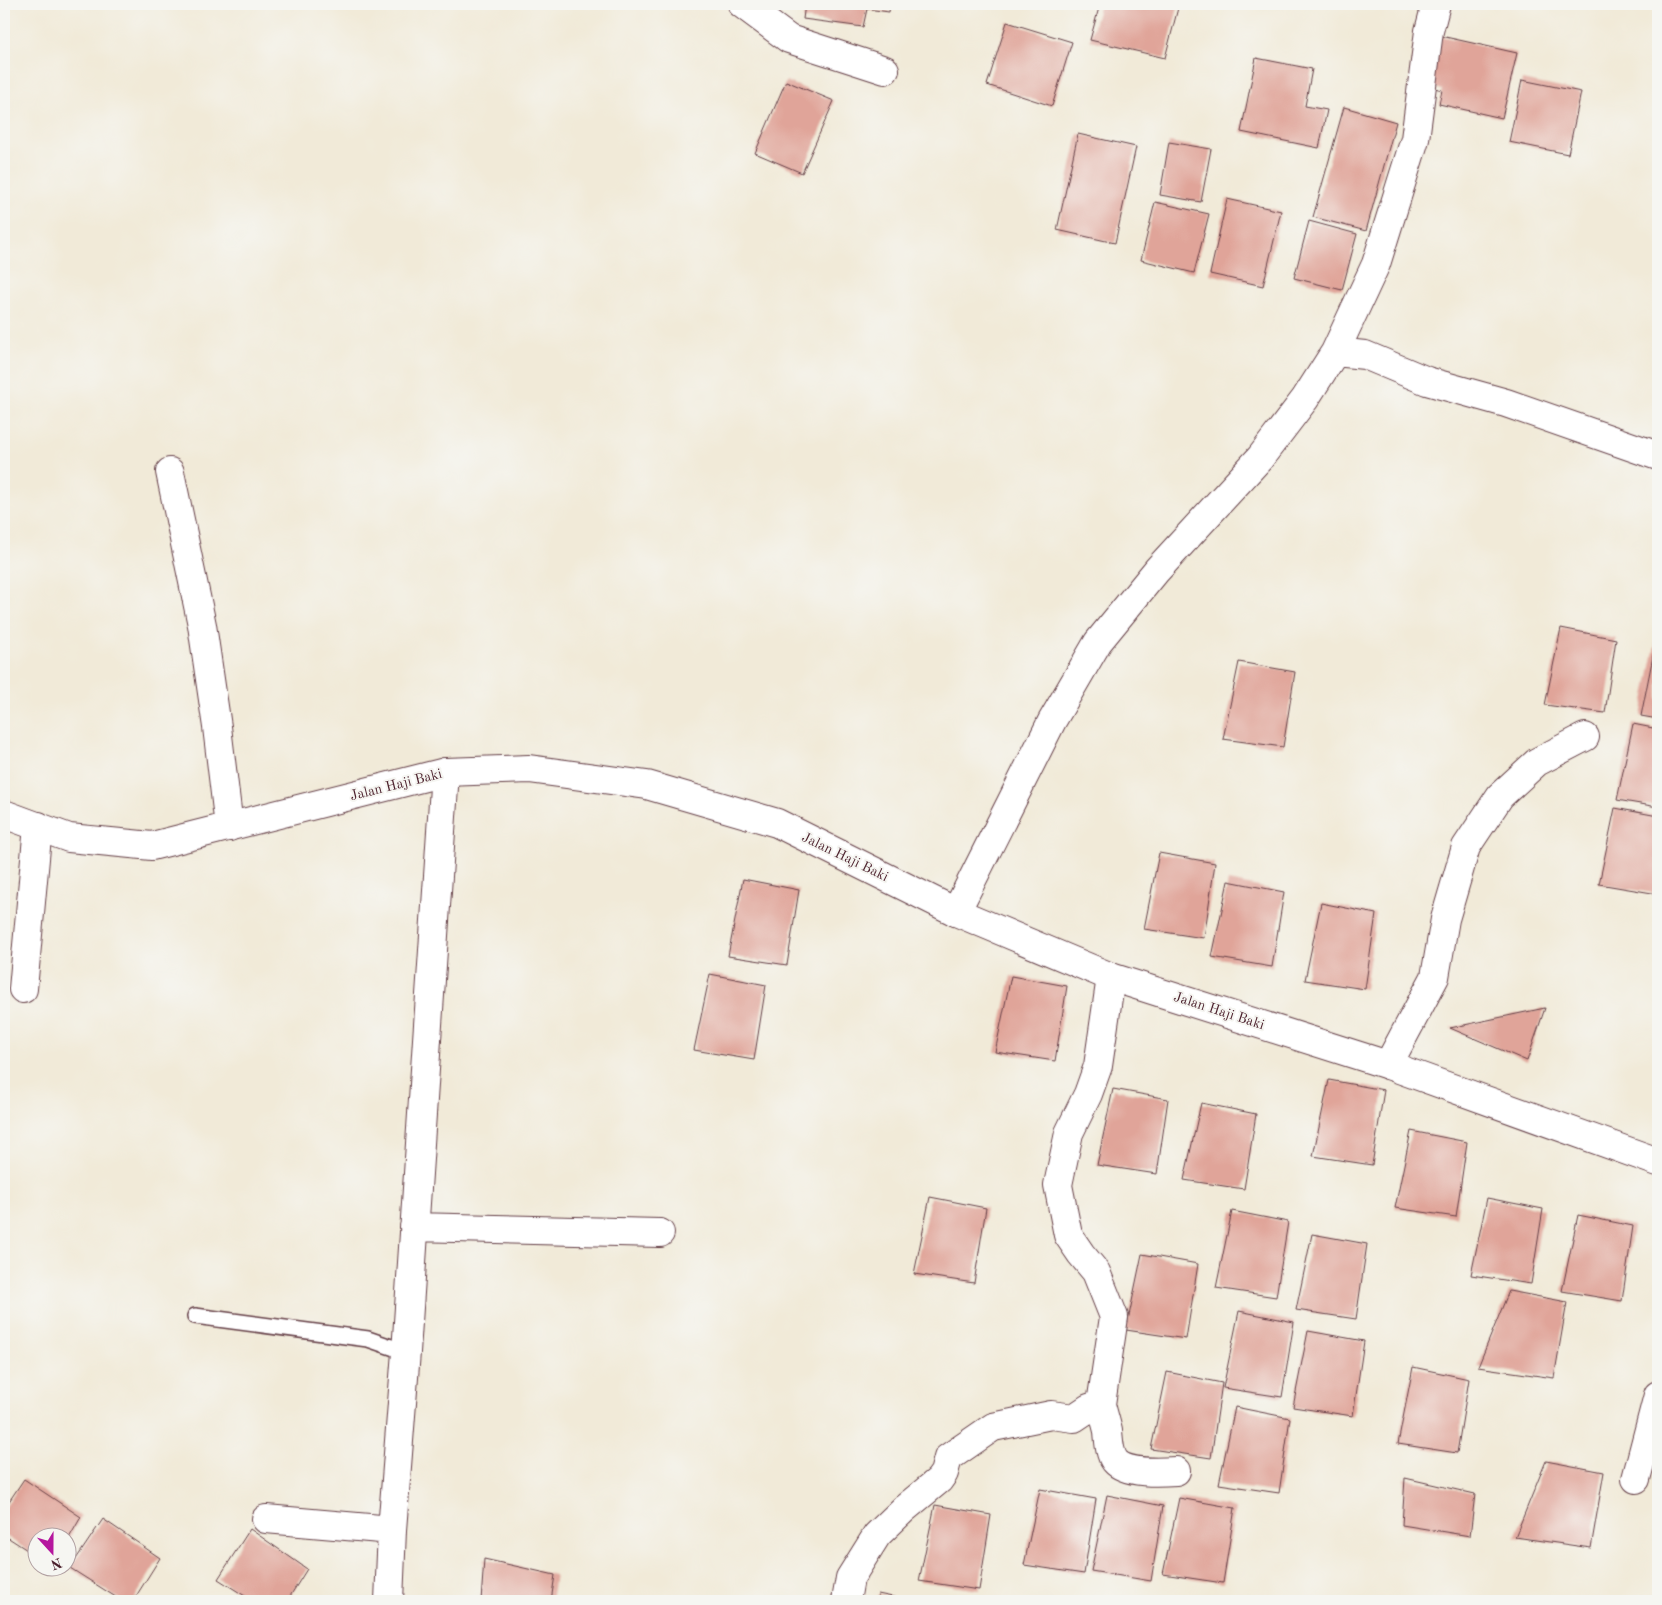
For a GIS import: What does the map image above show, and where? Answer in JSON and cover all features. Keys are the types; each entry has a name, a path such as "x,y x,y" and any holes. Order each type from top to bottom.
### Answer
{"street":[{"path":"742,4 789,39 885,70"},
{"path":"956,912 1052,721 1098,642 1157,570 1260,458 1305,399 1335,352 1376,264 1415,139 1429,31 1436,4"},
{"path":"1335,352 1365,355 1427,381 1506,403 1658,456"},
{"path":"170,472 202,625 229,827"},
{"path":"1388,1065 1435,977 1445,919 1466,847 1500,796 1537,762 1585,737"},
{"name":"Jalan Haji Baki","path":"4,814 69,838 152,846 445,772 529,769 647,785 777,823 956,912 1111,977 1388,1065 1658,1162"},
{"path":"388,1601 445,772"},
{"path":"23,989 38,826"},
{"path":"1111,977 1098,1066 1088,1094 1069,1133 1058,1185 1068,1235 1096,1272 1114,1317 1101,1404 1108,1430 1110,1449 1116,1462 1128,1468 1145,1472 1176,1471"},
{"path":"414,1227 660,1233"},
{"path":"1636,1479 1658,1395"},
{"path":"846,1601 850,1578 876,1535 939,1480 944,1473 948,1458 993,1426 1051,1415 1074,1418 1089,1408 1101,1404"},
{"path":"266,1519 392,1530"}],"lane":[{"path":"195,1316 368,1339 406,1352"}],"building":[{"path":"805,4 890,4 889,12 867,9 863,27 803,19"},
{"path":"1100,4 1179,4 1165,58 1090,40"},
{"path":"1007,22 1072,42 1052,106 987,85"},
{"path":"1441,36 1517,53 1502,118 1439,104 1442,90 1428,86"},
{"path":"1256,58 1312,69 1305,106 1327,110 1319,148 1241,132"},
{"path":"1522,80 1581,92 1568,154 1509,142"},
{"path":"786,81 834,101 802,173 755,153"},
{"path":"1344,107 1396,122 1366,231 1313,217"},
{"path":"1078,134 1136,147 1115,243 1057,230"},
{"path":"1169,142 1211,149 1201,202 1160,195"},
{"path":"1227,199 1281,211 1263,286 1210,274"},
{"path":"1155,202 1209,214 1194,273 1141,260"},
{"path":"1309,221 1357,234 1342,290 1294,278"},
{"path":"1561,628 1616,639 1605,713 1545,705"},
{"path":"1658,636 1658,719 1641,716"},
{"path":"1239,662 1295,672 1283,747 1223,739"},
{"path":"1633,724 1658,729 1658,807 1617,800"},
{"path":"1615,808 1658,816 1658,894 1599,884"},
{"path":"1159,853 1215,863 1204,938 1144,929"},
{"path":"743,879 799,890 787,965 728,956"},
{"path":"1228,881 1284,892 1272,967 1212,957"},
{"path":"1321,903 1376,914 1365,989 1305,980"},
{"path":"710,974 766,985 754,1060 694,1050"},
{"path":"1011,976 1067,986 1055,1061 995,1052"},
{"path":"1545,1008 1527,1061 1450,1028"},
{"path":"1329,1080 1384,1090 1372,1165 1313,1156"},
{"path":"1113,1089 1168,1099 1157,1174 1097,1165"},
{"path":"1201,1103 1256,1114 1244,1189 1184,1180"},
{"path":"1411,1131 1467,1142 1456,1217 1395,1208"},
{"path":"930,1197 986,1208 974,1283 914,1274"},
{"path":"1487,1198 1543,1209 1531,1284 1471,1275"},
{"path":"1232,1211 1288,1222 1276,1297 1216,1288"},
{"path":"1578,1215 1633,1226 1622,1301 1562,1291"},
{"path":"1312,1234 1367,1244 1356,1319 1296,1310"},
{"path":"1142,1254 1198,1264 1186,1339 1126,1330"},
{"path":"1509,1291 1567,1302 1554,1378 1478,1367"},
{"path":"1239,1311 1294,1322 1282,1397 1223,1388"},
{"path":"1308,1331 1364,1341 1353,1416 1293,1407"},
{"path":"1413,1367 1469,1379 1457,1453 1398,1444"},
{"path":"1167,1372 1222,1383 1211,1458 1151,1449"},
{"path":"1235,1407 1290,1418 1279,1493 1219,1484"},
{"path":"1546,1461 1604,1472 1591,1548 1515,1537"},
{"path":"1405,1478 1475,1494 1470,1536 1402,1525"},
{"path":"24,1479 81,1517 75,1528 28,1528 28,1551 4,1535 4,1509"},
{"path":"1040,1489 1096,1499 1084,1574 1024,1565"},
{"path":"1107,1495 1163,1506 1151,1581 1091,1571"},
{"path":"1179,1498 1235,1508 1223,1583 1163,1574"},
{"path":"935,1505 991,1515 979,1590 919,1581"},
{"path":"103,1519 160,1558 133,1601 122,1601 78,1573 78,1556"},
{"path":"250,1529 307,1569 287,1601 253,1601 218,1579"},
{"path":"484,1559 555,1575 551,1601 481,1601"},
{"path":"878,1594 907,1600 907,1601 878,1601"}]}
